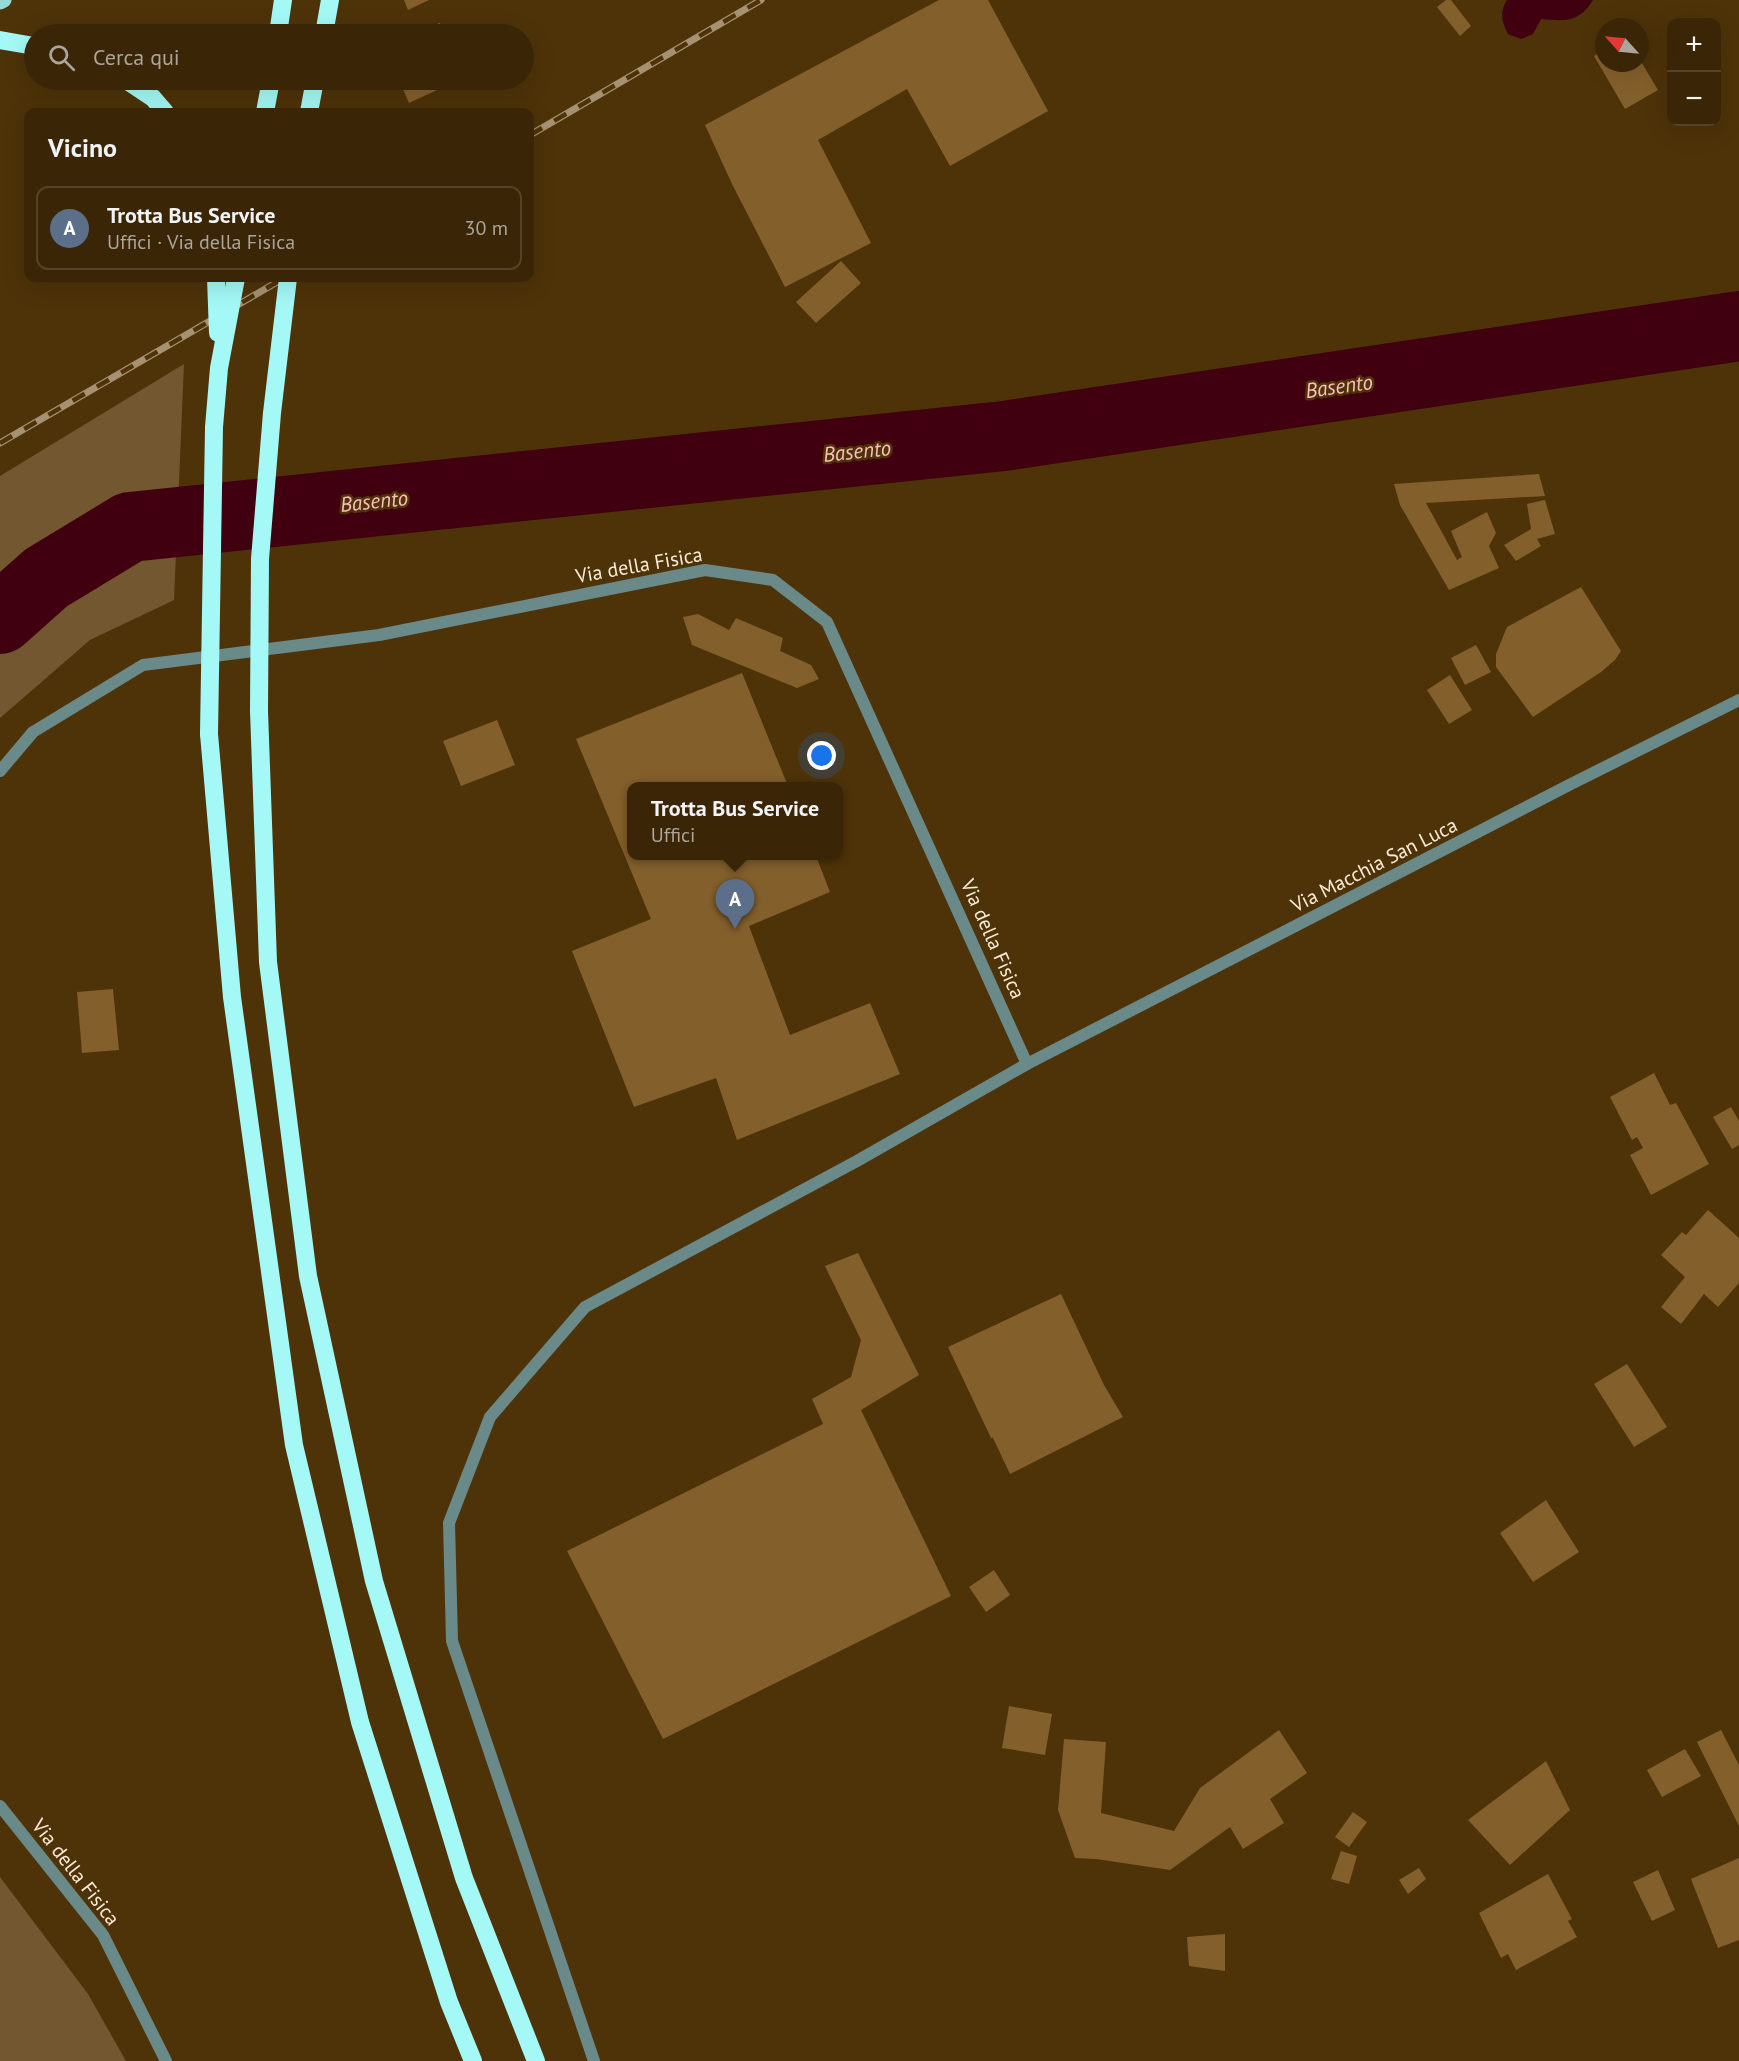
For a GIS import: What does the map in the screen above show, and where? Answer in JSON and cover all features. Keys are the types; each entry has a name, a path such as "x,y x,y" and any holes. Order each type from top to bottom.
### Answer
{"highway":[{"path":"280,24 284,0"},
{"path":"326,24 330,0"},
{"path":"0,40 24,44"},
{"path":"141,90 153,98 162,108"},
{"path":"266,108 269,90"},
{"path":"310,108 313,90"},
{"path":"216,282 219,368"},
{"path":"235,282 219,368 214,427 208,734 232,997 294,1445 360,1722 449,2002 473,2061"},
{"path":"288,282 272,413 260,559 259,711 268,962 308,1276 374,1581 464,1878 536,2061"}],"street":[{"name":"Via della Fisica","path":"0,771 33,732 143,665 379,635 705,570 773,580 827,622 1027,1064"},
{"name":"Via Macchia San Luca","path":"594,2061 452,1641 449,1523 490,1417 585,1307 857,1161 1027,1064 1739,700"},
{"name":"Via della Fisica","path":"0,1806 103,1935 166,2061"}],"shaded area":[{"path":"1507,0 1593,0 1588,8 1577,17 1564,20 1541,19 1533,34 1521,39 1508,34 1504,26 1502,13"},
{"path":"184,364 174,600 90,640 0,718 0,476"},
{"path":"0,1877 88,1994 126,2061 0,2061"}],"building":[{"path":"404,0 429,0 408,10"},
{"path":"939,0 988,0 1048,111 950,166 907,89 818,140 871,243 785,287 732,184 705,125"},
{"path":"1446,0 1451,0 1471,26 1460,36 1437,7"},
{"path":"1603,72 1647,72 1658,90 1625,109"},
{"path":"403,90 437,90 409,103"},
{"path":"841,261 861,283 816,323 796,302"},
{"path":"1539,474 1545,496 1426,503 1457,560 1462,557 1451,531 1487,512 1496,533 1489,546 1499,568 1449,590 1400,505 1394,484"},
{"path":"1545,500 1555,534 1537,539 1541,546 1516,561 1504,545 1531,529 1527,504"},
{"path":"1581,587 1621,651 1615,660 1601,672 1533,717 1496,667 1496,654 1507,627"},
{"path":"698,614 729,630 736,618 783,638 780,651 811,665 819,679 797,688 692,645 683,617"},
{"path":"1476,645 1491,672 1465,685 1451,658"},
{"path":"742,673 786,782 627,782 627,860 818,860 830,892 749,926 790,1035 870,1003 900,1074 737,1140 716,1078 634,1107 572,951 651,919 576,739"},
{"path":"1450,675 1472,710 1449,724 1427,690"},
{"path":"497,720 515,765 461,786 443,741"},
{"path":"113,989 119,1050 82,1053 77,992"},
{"path":"1654,1073 1670,1105 1676,1103 1709,1164 1651,1195 1630,1155 1643,1148 1637,1137 1632,1140 1610,1097"},
{"path":"1731,1107 1739,1121 1739,1145 1732,1149 1713,1117"},
{"path":"1708,1210 1739,1238 1739,1283 1718,1307 1704,1294 1681,1324 1661,1307 1685,1277 1661,1255 1682,1232 1686,1235"},
{"path":"858,1253 919,1375 861,1410 951,1596 663,1739 567,1551 823,1424 812,1399 851,1377 861,1340 825,1266"},
{"path":"1061,1294 1104,1385 1123,1417 1010,1474 948,1347"},
{"path":"1627,1364 1667,1427 1634,1447 1594,1384"},
{"path":"1546,1500 1579,1552 1533,1582 1500,1533"},
{"path":"994,1570 1010,1595 986,1612 969,1587"},
{"path":"1009,1706 1052,1714 1045,1755 1002,1748"},
{"path":"1279,1730 1307,1773 1270,1799 1284,1823 1243,1849 1230,1827 1170,1870 1075,1858 1058,1810 1064,1739 1106,1742 1101,1813 1174,1831 1200,1788"},
{"path":"1721,1730 1739,1765 1739,1826 1697,1742"},
{"path":"1685,1749 1701,1776 1662,1797 1647,1770"},
{"path":"1546,1761 1570,1810 1510,1865 1468,1820"},
{"path":"1353,1812 1367,1822 1349,1847 1335,1837"},
{"path":"1341,1851 1357,1856 1349,1884 1331,1879"},
{"path":"1739,1858 1739,1940 1718,1948 1691,1879"},
{"path":"1419,1868 1426,1879 1408,1894 1399,1880"},
{"path":"1658,1870 1675,1910 1652,1921 1633,1882"},
{"path":"1548,1874 1572,1919 1568,1921 1577,1937 1516,1970 1508,1954 1501,1958 1479,1913"},
{"path":"1225,1934 1225,1971 1189,1966 1187,1937"}],"waterway":[{"name":"Basento","path":"0,619 46,578 130,527 1004,436 1739,326"}],"railway":[{"path":"534,133 761,0"},
{"path":"0,443 277,282"}],"place":[{"name":"Trotta Bus Service","path":"735,929"}]}
